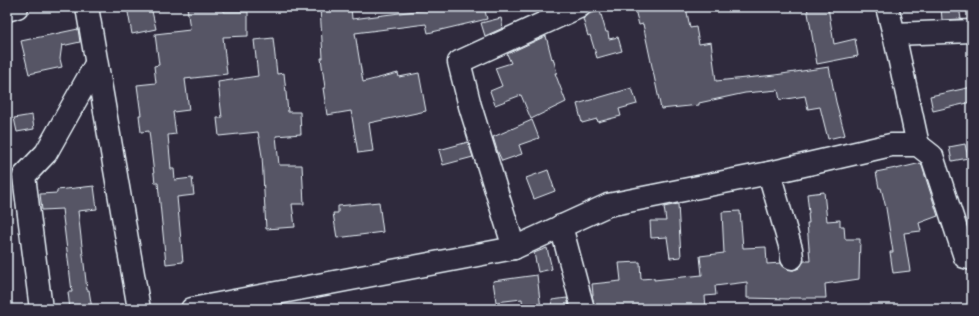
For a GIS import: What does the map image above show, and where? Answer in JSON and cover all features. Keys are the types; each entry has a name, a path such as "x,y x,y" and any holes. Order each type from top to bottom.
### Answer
{"street":[{"path":"7,10 17,7"},
{"path":"87,7 139,309"},
{"path":"514,248 470,106 459,62 579,7"},
{"path":"887,7 918,145"},
{"path":"894,34 972,31"},
{"path":"41,309 24,176 46,153 96,64"},
{"path":"192,309 514,248 608,205 891,145 918,145 932,156 965,258 972,259"},
{"path":"769,172 791,249 792,258"},
{"path":"561,226 583,309"}],"building":[{"path":"127,7 151,7 156,29 132,34"},
{"path":"187,7 224,7 224,12 248,12 248,36 223,37 227,74 185,79 189,110 173,112 176,134 168,135 171,169 174,169 175,180 192,178 194,195 177,197 183,262 166,264 158,183 155,183 149,131 141,132 139,115 141,115 137,85 156,83 154,66 159,65 155,34 190,30"},
{"path":"320,7 351,7 352,19 447,7 484,7 487,19 428,33 426,24 355,33 363,82 398,73 399,77 419,73 426,111 369,123 373,151 358,153 351,111 327,115 321,58 323,58"},
{"path":"647,7 686,7 690,28 696,27 699,44 711,42 716,81 775,75 829,67 836,102 845,135 828,139 820,107 808,109 805,96 780,100 778,90 745,93 699,103 699,105 661,109 643,24 639,25 635,10"},
{"path":"807,7 828,7 834,44 855,39 858,56 817,64"},
{"path":"941,7 959,7 961,19 942,20"},
{"path":"600,11 609,39 618,37 622,51 597,58 583,19 589,14"},
{"path":"501,18 503,28 485,36 481,23"},
{"path":"78,29 80,42 62,46 62,44 60,59 62,67 29,74 21,41"},
{"path":"546,36 557,73 555,73 566,102 531,119 521,95 495,105 490,91 502,86 495,68 511,63 507,54"},
{"path":"273,38 277,74 284,73 288,112 300,112 301,134 276,136 279,165 302,165 304,204 292,204 295,227 266,229 262,156 258,132 219,136 217,118 222,118 218,82 258,76 254,40"},
{"path":"972,87 972,102 933,111 930,96"},
{"path":"632,88 637,104 619,109 621,116 598,122 597,119 582,123 577,104"},
{"path":"32,115 34,129 17,132 14,118"},
{"path":"532,120 539,138 519,145 522,154 502,161 493,137"},
{"path":"468,142 473,157 443,165 439,150"},
{"path":"965,144 968,158 952,161 949,147"},
{"path":"921,163 938,216 919,223 921,231 904,233 910,271 893,273 890,252 893,252 886,208 881,188 879,188 876,172"},
{"path":"548,170 555,191 534,199 526,178"},
{"path":"94,186 97,209 78,211 87,290 89,290 92,309 70,309 68,292 72,292 62,209 42,210 40,194 57,193 57,190"},
{"path":"824,192 827,221 840,220 840,226 844,226 845,239 860,239 859,279 825,284 826,298 747,298 747,282 715,286 716,295 705,296 706,309 595,309 592,295 592,284 621,281 619,263 640,262 641,279 654,278 654,280 702,275 700,256 724,253 722,212 740,211 743,248 766,247 767,264 781,263 787,269 793,270 799,268 804,261 810,261 807,223 809,223 809,213 807,194"},
{"path":"379,202 383,232 337,238 333,213 338,213 338,206"},
{"path":"678,204 681,257 670,258 667,237 651,238 650,221 666,221 664,207"},
{"path":"547,248 552,269 538,272 534,253"},
{"path":"537,275 541,309 523,309 522,299 496,302 493,281"},
{"path":"567,298 570,309 553,309 552,300"}]}
